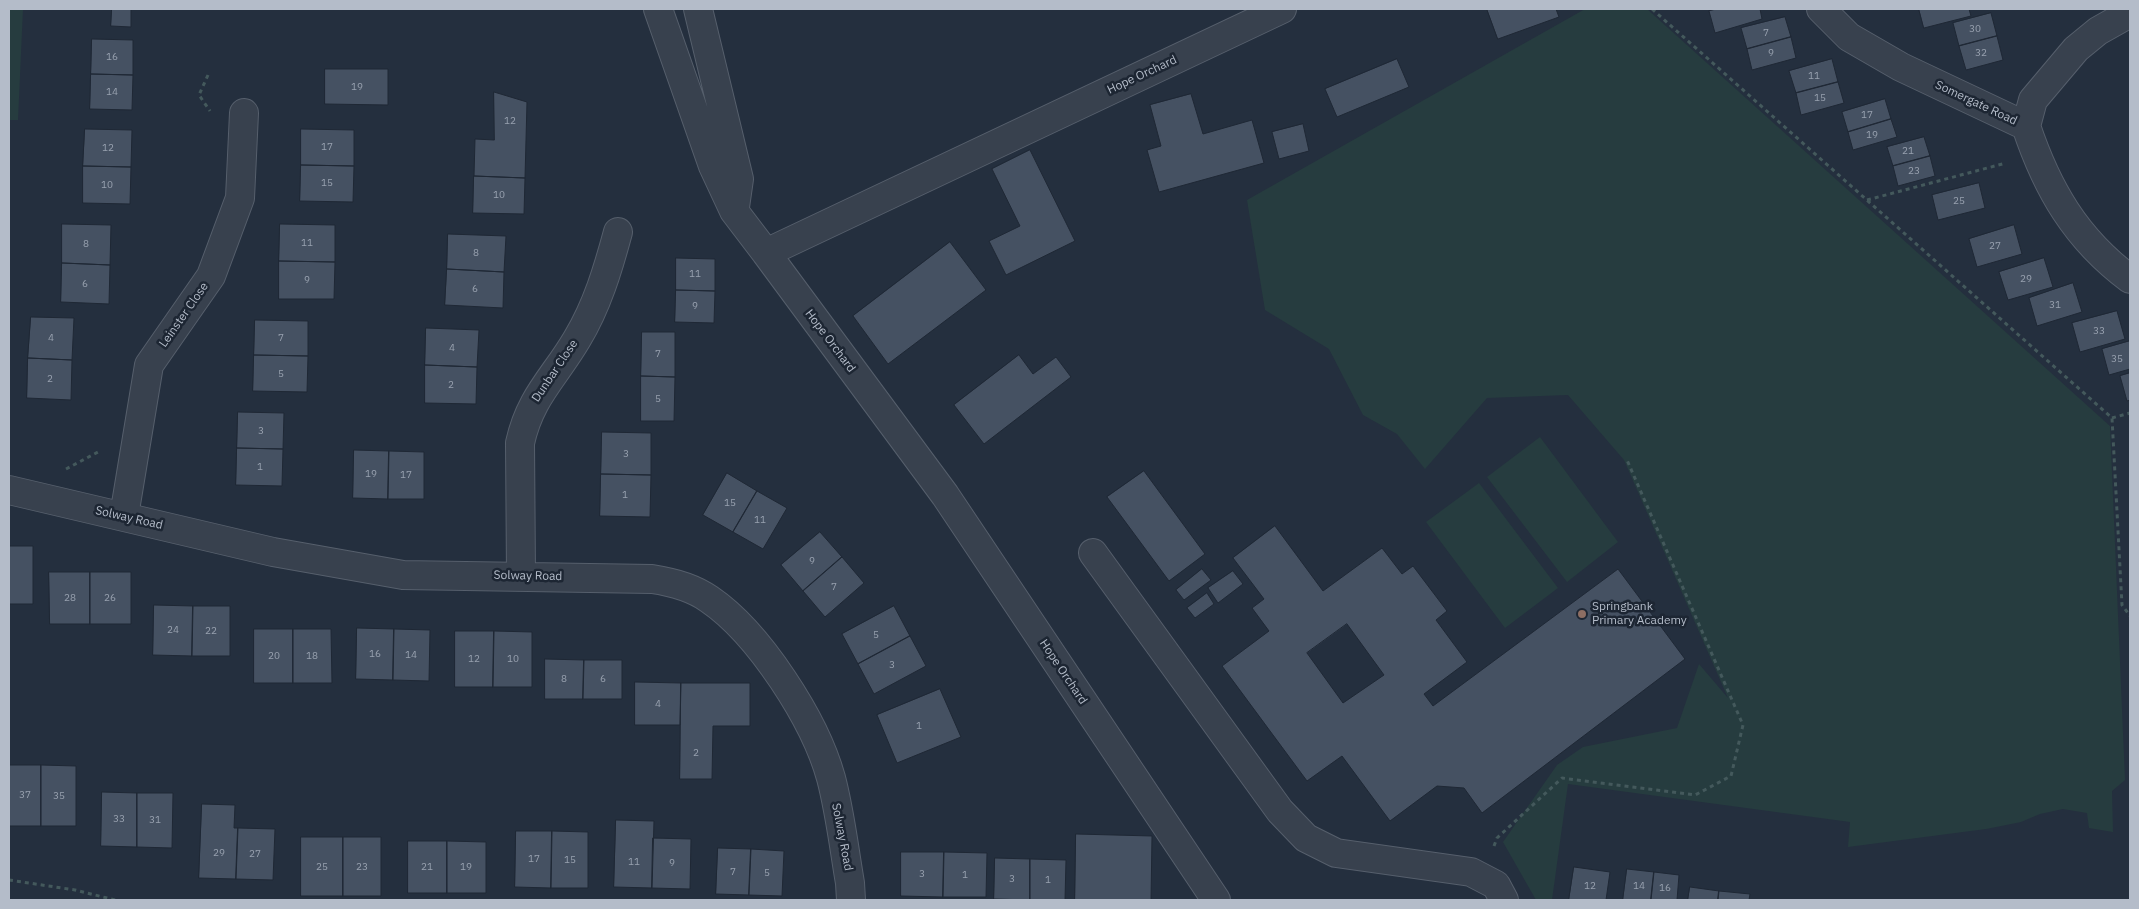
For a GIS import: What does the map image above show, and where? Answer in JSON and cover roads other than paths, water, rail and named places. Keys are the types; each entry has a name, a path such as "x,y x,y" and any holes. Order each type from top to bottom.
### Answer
{"street":[{"path":"658,9 713,166 734,210 766,253"},
{"path":"698,9 738,179 734,210"},
{"name":"Hope Orchard","path":"1216,900 945,495 766,253 1282,9"},
{"name":"Somergate Road","path":"1821,9 1849,37 1857,42 1901,67 2026,126 2051,189 2070,220 2094,248 2130,279"},
{"path":"2026,126 2033,100 2076,49 2098,31 2130,13"},
{"name":"Leinster Close","path":"124,516 149,366 211,276 240,198 244,113"},
{"name":"Dunbar Close","path":"521,576 520,443 524,424 531,406 578,338 595,304 609,269 618,232"},
{"name":"Solway Road","path":"9,490 273,552 403,575 662,580 690,589 708,598 723,610 761,651 784,681 818,744 831,778 850,883 850,900"},
{"path":"1093,553 1280,811 1306,838 1336,853 1471,872 1496,885 1504,900"}],"place":[{"name":"Springbank Primary Academy","path":"1582,614"}]}
